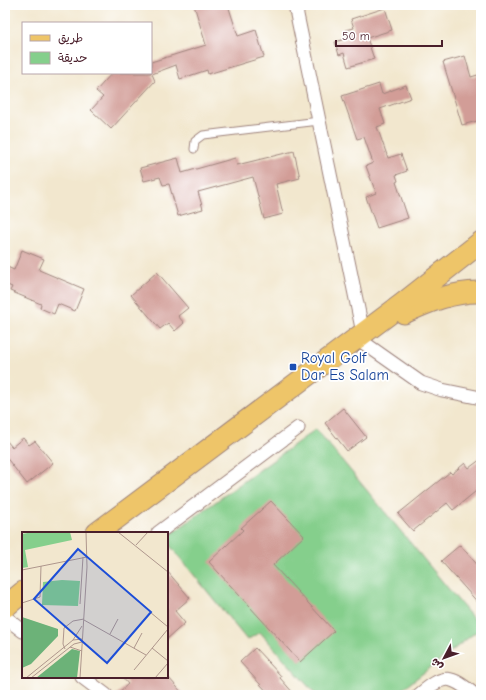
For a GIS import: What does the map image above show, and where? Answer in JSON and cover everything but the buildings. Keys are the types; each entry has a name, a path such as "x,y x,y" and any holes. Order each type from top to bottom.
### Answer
{"main road":[{"path":"98,532 481,242"},
{"path":"364,332 428,302 470,292 481,292"},
{"path":"5,607 22,593"}],"street":[{"path":"295,5 364,332 403,372 421,382 442,390 481,398"},
{"path":"159,532 298,428"},
{"path":"5,617 22,630"},
{"path":"83,678 106,695"},
{"path":"419,695 432,685 450,678 457,681 476,695"}],"lane":[{"path":"194,149 195,141 203,134 319,122"}],"green space":[{"path":"316,429 481,628 395,695 316,695 260,632 247,640 168,543 168,536"}],"place":[{"name":"Royal Golf Dar Es Salam","path":"293,367"}]}
